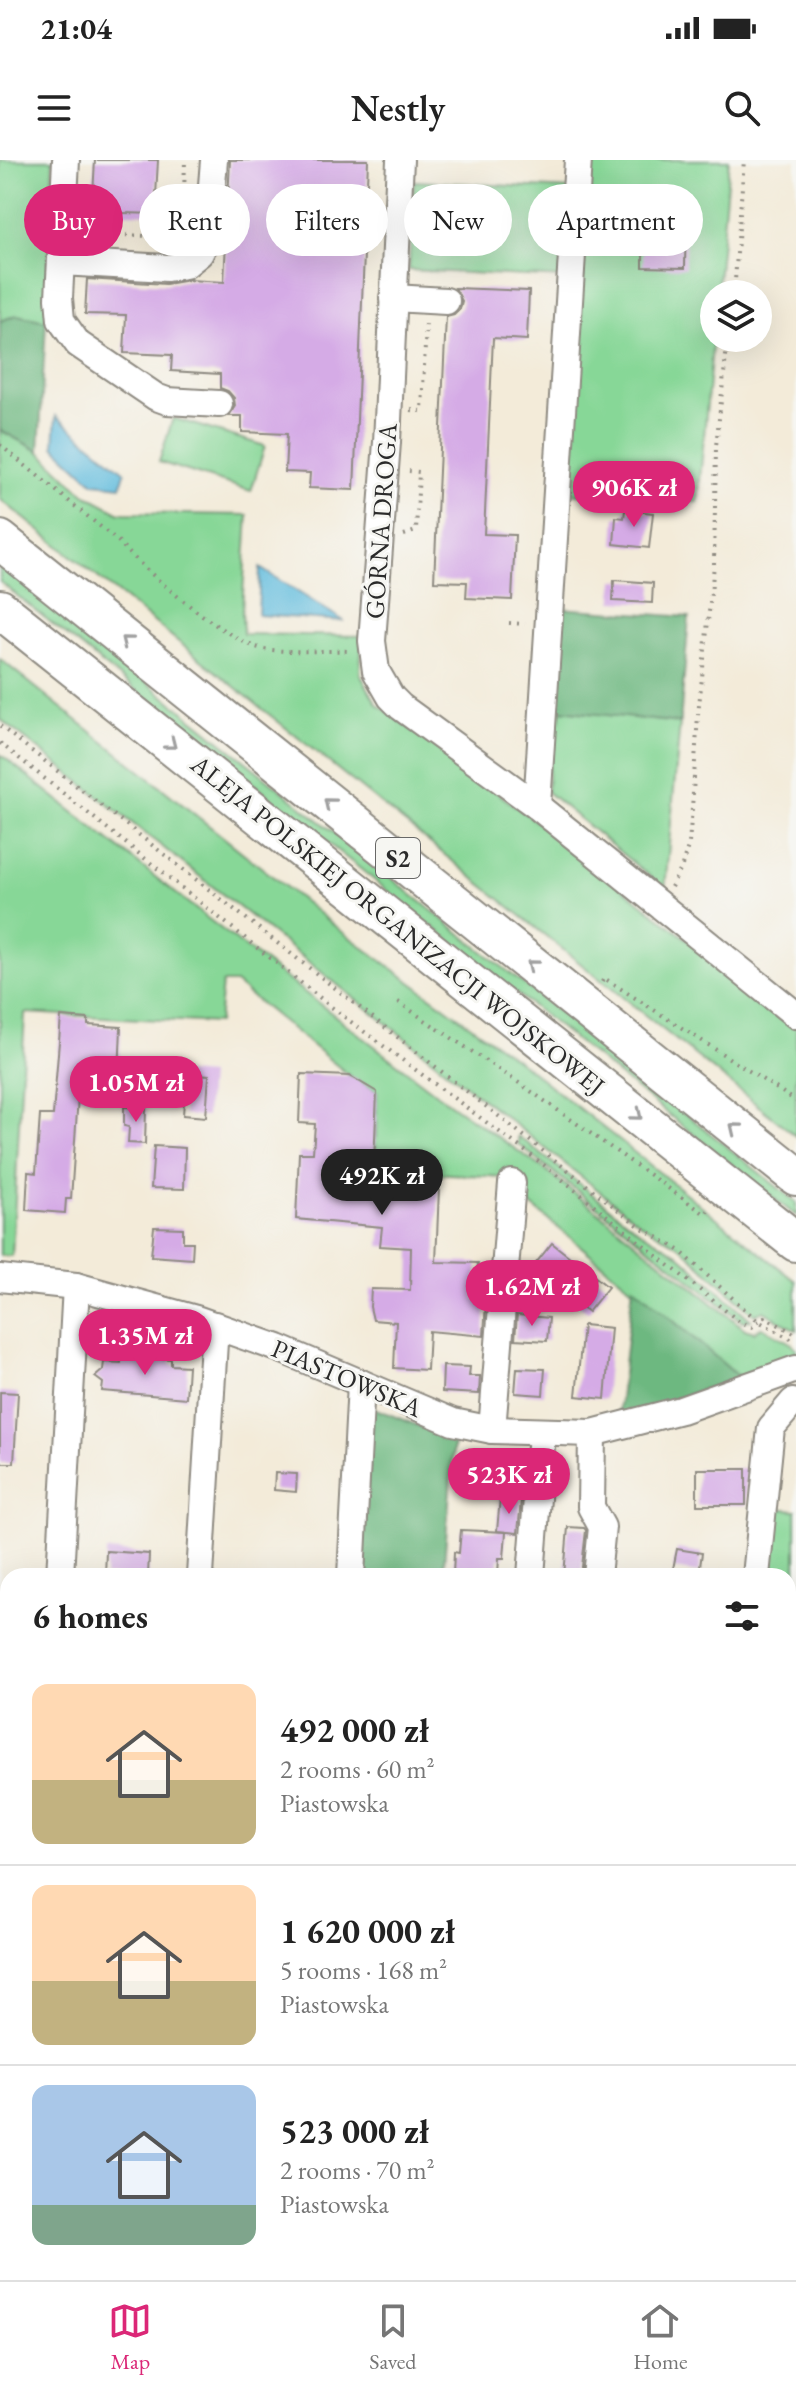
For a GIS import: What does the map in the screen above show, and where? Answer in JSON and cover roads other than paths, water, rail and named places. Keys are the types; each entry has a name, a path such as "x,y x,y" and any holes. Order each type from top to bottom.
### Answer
{"highway":[{"name":"ALEJA POLSKIEJ ORGANIZACJI WOJSKOWEJ","path":"0,540 796,1176"},
{"name":"ALEJA POLSKIEJ ORGANIZACJI WOJSKOWEJ","path":"0,609 796,1242"}],"street":[{"path":"66,160 59,313 63,326 78,344 156,397 167,401 219,404"},
{"path":"61,262 167,268 185,265 200,253 208,236 214,160"},
{"name":"GÓRNA DROGA","path":"400,160 373,652 376,671 401,707 537,806 796,1015"},
{"path":"537,806 578,160"},
{"path":"393,298 436,307"},
{"path":"492,1430 512,1183"},
{"name":"PIASTOWSKA","path":"0,1278 76,1286 215,1325 278,1348 453,1422 492,1430 592,1433 681,1410 796,1369"},
{"path":"60,1568 76,1286"},
{"path":"200,1568 215,1325"},
{"path":"757,1568 771,1428 794,1404 766,1379"},
{"path":"351,1568 361,1383"},
{"path":"532,1568 549,1433"},
{"path":"592,1433 591,1507 602,1527 598,1568"}],"water":[{"path":"56,416 125,472 121,486 94,483 54,446"},
{"path":"260,568 344,621 258,615"}]}
